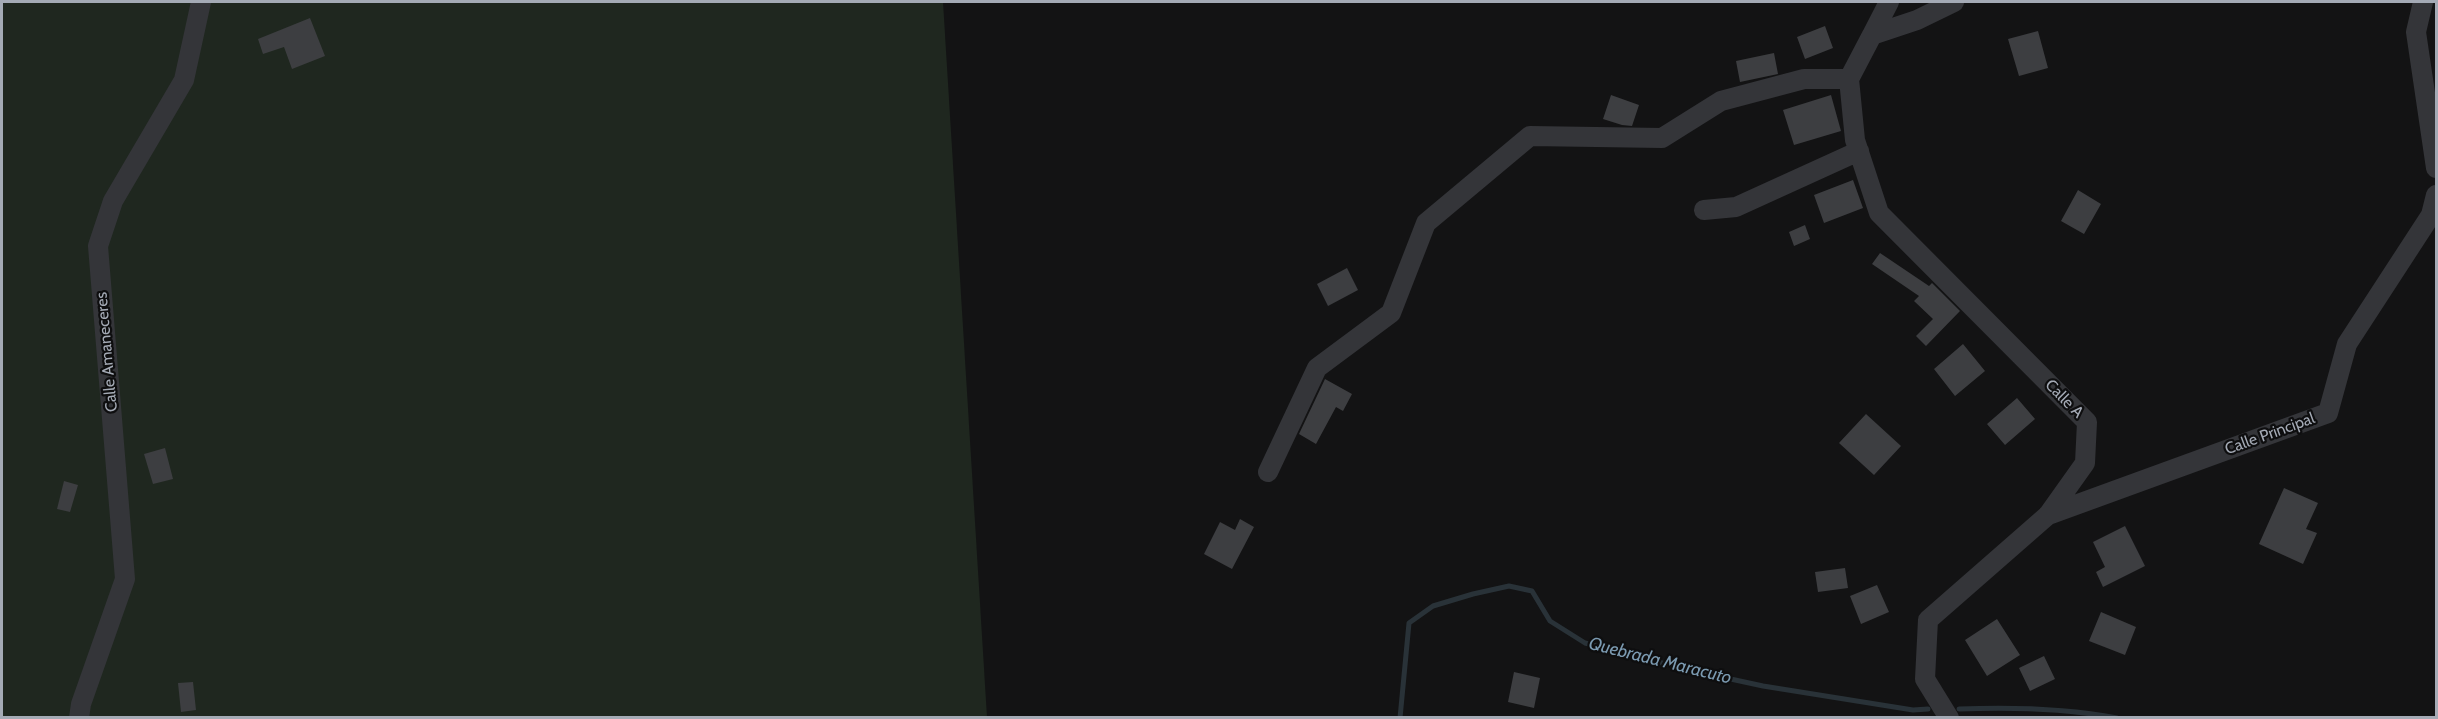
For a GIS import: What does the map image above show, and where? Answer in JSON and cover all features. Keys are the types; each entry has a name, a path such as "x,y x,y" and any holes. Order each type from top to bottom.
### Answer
{"street":[{"name":"Calle Amaneceres","path":"79,717 81,704 125,579 98,246 113,201 184,80 201,2"},
{"path":"1268,472 1317,368 1390,313 1426,223 1530,136 1662,138 1721,101 1804,79 1849,80 1889,2"},
{"path":"1872,35 1917,20 1954,2"},
{"path":"2423,2 2416,32 2436,168"},
{"name":"Calle A","path":"1849,80 1856,140 1879,213 2087,422 2085,463 2048,515 1928,620 1925,680 1949,717"},
{"path":"1704,210 1736,207 1859,151"},
{"name":"Calle Principal","path":"2048,515 2328,413 2347,344 2431,215 2436,195"}],"shaded area":[{"path":"2,2 943,2 987,717 2,717"}],"building":[{"path":"310,18 325,56 292,69 284,47 263,54 258,39"},
{"path":"1825,26 1833,48 1805,59 1797,37"},
{"path":"2038,31 2048,68 2019,76 2008,39"},
{"path":"1774,53 1778,74 1740,82 1736,61"},
{"path":"1611,95 1639,105 1632,126 1603,119"},
{"path":"1831,95 1841,131 1794,145 1783,110"},
{"path":"1853,180 1863,208 1824,223 1814,195"},
{"path":"2078,190 2101,204 2084,234 2061,221"},
{"path":"1805,225 1810,239 1794,246 1789,232"},
{"path":"1880,253 1929,286 1932,283 1960,311 1926,346 1916,336 1933,319 1914,301 1919,296 1872,264"},
{"path":"1347,268 1358,290 1328,306 1317,284"},
{"path":"1963,344 1985,371 1955,396 1934,369"},
{"path":"1325,379 1352,394 1343,411 1336,407 1316,444 1299,434"},
{"path":"2017,398 2035,419 2005,445 1987,424"},
{"path":"1866,414 1901,446 1874,475 1839,443"},
{"path":"165,448 173,479 153,484 144,454"},
{"path":"64,481 78,485 70,512 57,509"},
{"path":"2284,488 2318,503 2306,529 2317,533 2303,564 2259,544"},
{"path":"1240,519 1254,527 1232,569 1204,554 1220,522 1235,530"},
{"path":"2125,526 2145,566 2103,587 2096,572 2105,567 2093,542"},
{"path":"1845,568 1848,588 1818,592 1815,572"},
{"path":"1877,585 1889,612 1861,624 1850,596"},
{"path":"2101,612 2136,627 2125,655 2089,641"},
{"path":"1997,619 2020,655 1987,676 1965,640"},
{"path":"2044,656 2055,679 2030,691 2019,668"},
{"path":"1514,672 1540,678 1534,708 1508,702"},
{"path":"193,682 196,710 181,712 178,683"}],"waterway":[{"name":"Quebrada Maracuto","path":"1400,718 1409,623 1433,606 1509,586 1532,591 1550,621 1585,643 1689,670 1763,686 1913,710 1928,709"},
{"name":"Quebrada Maracuto","path":"1959,709 2038,709 2117,718"}]}
